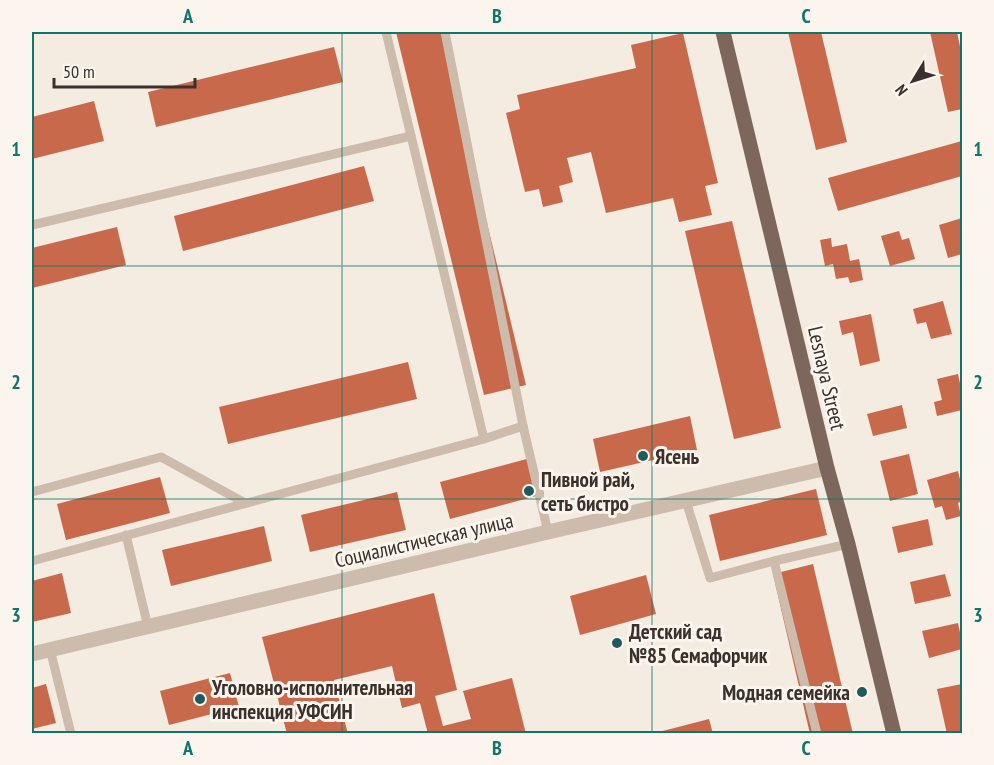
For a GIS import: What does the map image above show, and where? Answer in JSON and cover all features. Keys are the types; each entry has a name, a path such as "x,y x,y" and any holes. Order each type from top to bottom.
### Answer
{"main road":[{"name":"Lesnaya Street","path":"723,32 827,468 848,544 894,734"}],"street":[{"name":"Социалистическая улица","path":"32,654 827,468"}],"lane":[{"path":"387,32 484,439"},
{"path":"445,32 523,426 548,532"},
{"path":"32,225 411,136"},
{"path":"32,561 484,439 523,426"},
{"path":"32,492 161,457 245,503"},
{"path":"686,501 710,578 848,544"},
{"path":"126,535 148,627"},
{"path":"774,561 817,734"},
{"path":"51,649 71,734"}],"building":[{"path":"396,32 441,32 526,385 484,395"},
{"path":"788,32 821,32 847,142 816,150"},
{"path":"930,32 957,32 962,56 962,109 948,112"},
{"path":"683,33 718,183 705,186 712,215 679,222 673,198 606,213 591,152 567,158 573,182 559,186 563,202 543,207 539,189 525,192 506,113 520,109 517,95 636,68 631,45"},
{"path":"334,47 343,82 156,127 148,92"},
{"path":"94,101 104,141 32,159 32,117"},
{"path":"962,141 962,176 838,211 828,178"},
{"path":"364,166 374,201 183,251 174,216"},
{"path":"962,218 962,254 948,258 939,225"},
{"path":"732,221 781,428 734,439 685,231"},
{"path":"117,227 126,265 32,288 32,248"},
{"path":"899,231 902,240 909,238 915,259 890,266 881,236"},
{"path":"831,238 832,247 847,244 850,261 859,259 863,280 850,283 848,277 836,279 833,264 825,266 820,240"},
{"path":"943,301 952,334 931,339 926,322 917,324 913,309"},
{"path":"871,314 880,361 860,366 853,332 842,335 839,321"},
{"path":"408,362 417,399 228,444 219,407"},
{"path":"958,374 962,393 962,410 937,416 934,402 942,400 937,379"},
{"path":"902,405 907,428 873,436 867,414"},
{"path":"690,416 697,450 600,472 593,439"},
{"path":"909,454 918,494 890,501 880,461"},
{"path":"534,457 544,494 450,519 440,482"},
{"path":"958,471 962,488 962,501 958,503 961,516 946,520 942,506 935,508 927,480"},
{"path":"160,477 170,513 66,540 57,504"},
{"path":"816,489 827,535 720,561 709,515"},
{"path":"397,492 406,530 310,552 301,515"},
{"path":"928,519 933,545 898,553 892,527"},
{"path":"264,526 272,561 171,586 162,550"},
{"path":"813,564 853,734 810,734 773,574"},
{"path":"62,573 71,613 32,622 32,581"},
{"path":"945,574 951,596 915,604 910,582"},
{"name":"Детский сад №85 Семафорчик","path":"646,575 656,614 580,635 570,596"},
{"path":"434,593 457,690 435,696 443,726 471,719 463,691 512,678 526,734 428,734 420,703 402,708 392,666 334,680 348,734 287,734 262,637"},
{"path":"958,623 962,649 929,658 922,631"},
{"name":"Уголовно-исполнительная инспекция УФСИН","path":"230,673 239,707 169,725 160,691"},
{"path":"46,684 56,723 32,729 32,688"},
{"path":"962,684 962,731 947,734 937,689"},
{"path":"709,719 713,734 655,734 655,733"}],"place":[{"name":"Ясень","path":"643,456"},
{"name":"Пивной рай, сеть бистро","path":"529,491"},
{"name":"Детский сад №85 Семафорчик","path":"617,643"},
{"name":"Модная семейка","path":"862,692"},
{"name":"Уголовно-исполнительная инспекция УФСИН","path":"200,699"}]}
